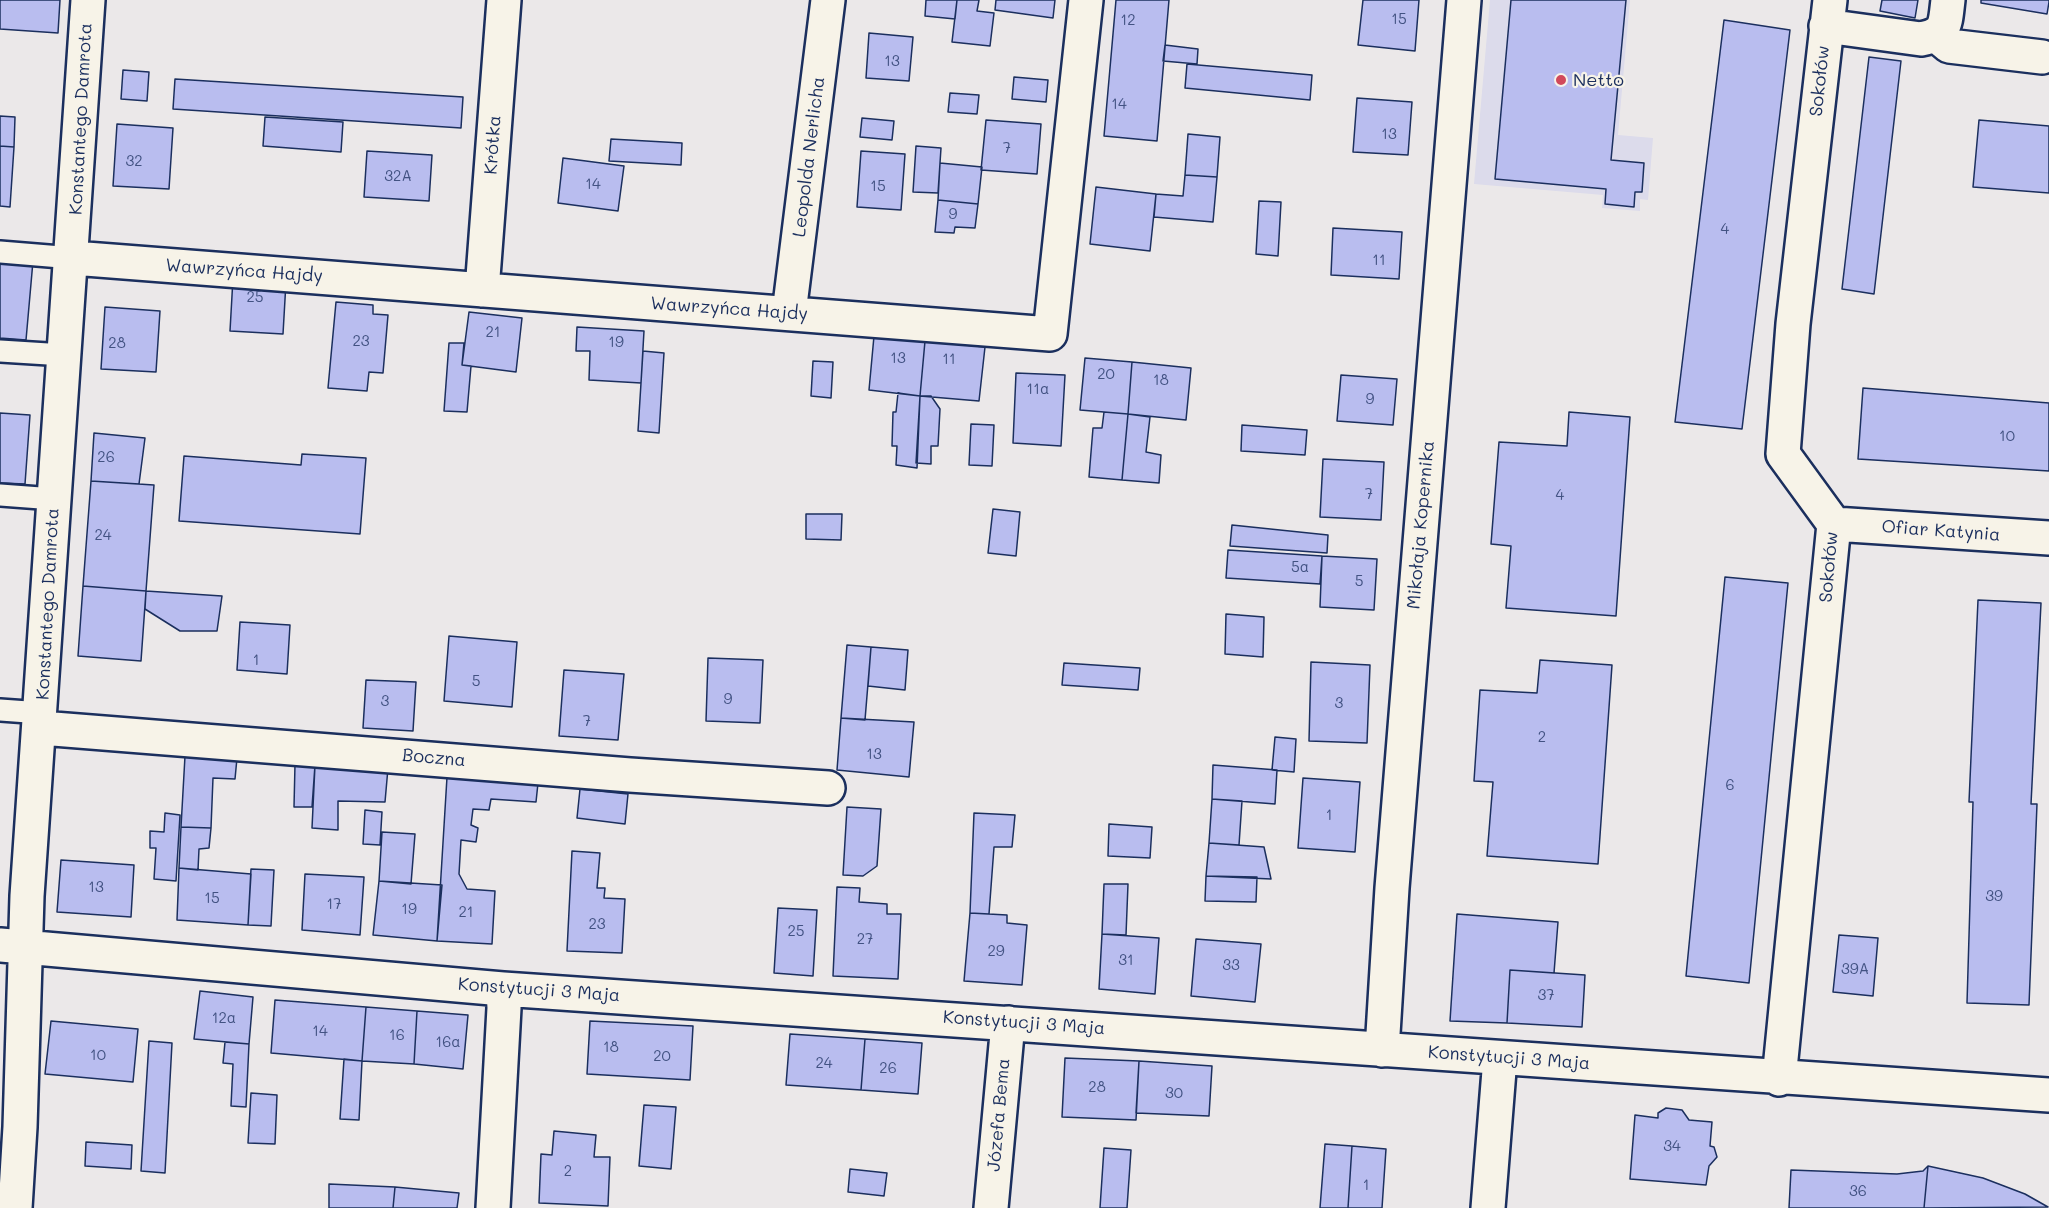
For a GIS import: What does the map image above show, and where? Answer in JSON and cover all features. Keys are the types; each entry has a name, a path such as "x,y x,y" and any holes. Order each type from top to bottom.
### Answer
{"street":[{"name":"Konstantego Damrota","path":"15,1208 20,1127 13,946 41,721 54,499 73,258 88,0"},
{"name":"Krótka","path":"482,290 504,0"},
{"name":"Leopolda Nerlicha","path":"789,313 828,0"},
{"name":"Wawrzyńca Hajdy","path":"73,258 1050,334 1086,0"},
{"name":"Mikołaja Kopernika","path":"1382,1050 1410,658 1464,0"},
{"path":"1828,13 1921,39 1936,36 1944,27 1948,0"},
{"name":"Sokołów","path":"1779,1078 1833,524 1783,454 1787,386 1828,13"},
{"path":"1936,36 1949,46 2042,57"},
{"name":"Ofiar Katynia","path":"1833,524 2049,538"},
{"name":"Boczna","path":"41,721 630,775 828,788"},
{"name":"Konstytucji 3 Maja","path":"13,946 503,989 2049,1095"},
{"path":"493,1208 504,1008 503,989"},
{"name":"Józefa Bema","path":"991,1208 1008,1023"},
{"path":"1488,1208 1500,1058"}],"lane":[{"path":"0,252 73,258"},
{"path":"0,351 64,355"},
{"path":"0,495 54,499"},
{"path":"0,710 41,721"}],"shaded area":[{"name":"Netto","path":"1490,0 1630,0 1618,135 1653,138 1648,200 1640,199 1640,211 1602,208 1603,195 1474,184"}],"building":[{"path":"0,0 60,0 58,33 0,29"},
{"path":"926,0 957,0 955,19 925,16"},
{"path":"957,0 979,0 977,11 994,13 990,46 952,42"},
{"path":"996,0 1055,0 1053,18 995,10"},
{"path":"1116,0 1169,0 1157,141 1104,136"},
{"path":"1363,0 1419,0 1415,51 1358,45"},
{"name":"Netto","path":"1511,0 1626,0 1611,160 1644,163 1642,192 1635,192 1634,207 1605,204 1606,189 1495,179"},
{"path":"1882,0 1918,0 1915,18 1880,11"},
{"path":"1981,0 2049,0 2049,2 2047,14 1981,3"},
{"path":"1724,20 1790,30 1742,429 1675,422"},
{"path":"869,33 913,37 909,81 866,78"},
{"path":"1165,45 1198,49 1197,64 1163,61"},
{"path":"1869,57 1901,61 1874,294 1842,289"},
{"path":"1187,64 1312,75 1310,100 1185,88"},
{"path":"123,70 149,72 147,101 121,99"},
{"path":"1014,77 1048,80 1046,102 1012,99"},
{"path":"175,79 463,97 461,128 173,109"},
{"path":"950,93 979,95 977,114 948,112"},
{"path":"1357,98 1412,102 1408,155 1353,152"},
{"path":"0,116 15,117 14,147 0,146"},
{"path":"265,117 343,122 341,152 263,146"},
{"path":"862,118 894,121 892,140 860,137"},
{"path":"986,120 1041,124 1037,174 981,170"},
{"path":"1979,120 2049,126 2049,193 1973,187"},
{"path":"117,124 173,128 169,189 113,186"},
{"path":"1188,134 1220,137 1217,177 1185,175"},
{"path":"611,139 682,143 681,165 609,161"},
{"path":"0,146 14,147 10,207 0,206"},
{"path":"916,146 941,148 938,193 913,192"},
{"path":"367,151 432,155 429,201 364,197"},
{"path":"861,151 905,154 901,210 857,207"},
{"path":"563,158 624,166 618,211 558,203"},
{"path":"940,163 982,167 978,204 938,200"},
{"path":"1185,175 1217,177 1213,222 1154,217 1156,194 1183,196"},
{"path":"1096,187 1156,194 1150,251 1090,244"},
{"path":"938,200 978,204 975,228 955,227 954,233 935,232"},
{"path":"1259,201 1281,202 1278,256 1256,254"},
{"path":"1333,228 1402,232 1399,279 1331,275"},
{"path":"0,258 33,261 26,340 0,338"},
{"path":"233,278 286,282 283,334 230,331"},
{"path":"336,302 373,305 373,314 388,315 383,373 369,372 367,391 328,388"},
{"path":"105,307 160,311 156,372 101,369"},
{"path":"469,312 522,318 516,372 462,365"},
{"path":"577,327 644,331 641,383 589,380 590,351 576,351"},
{"path":"874,336 925,341 920,396 869,390"},
{"path":"925,341 985,347 979,401 920,396"},
{"path":"449,343 464,343 462,365 471,366 467,412 444,411"},
{"path":"643,351 664,353 659,433 638,431"},
{"path":"1085,358 1132,362 1128,414 1080,410"},
{"path":"813,361 833,362 831,398 811,396"},
{"path":"1132,362 1191,368 1186,420 1128,414"},
{"path":"1016,373 1065,375 1061,446 1013,443"},
{"path":"1341,375 1397,379 1393,425 1337,421"},
{"path":"1863,388 2049,403 2049,471 1858,459"},
{"path":"898,393 920,396 917,468 896,465 897,446 892,446 893,412 896,412"},
{"path":"920,396 931,396 940,409 938,446 931,446 931,464 916,463"},
{"path":"1104,412 1128,414 1122,480 1089,477 1093,428 1102,428"},
{"path":"1569,412 1630,417 1616,616 1506,608 1511,546 1491,544 1499,442 1567,446"},
{"path":"0,413 30,415 25,484 0,483"},
{"path":"1128,414 1150,417 1146,452 1161,455 1159,483 1122,480"},
{"path":"971,424 994,425 992,466 969,465"},
{"path":"1242,425 1307,430 1305,455 1241,451"},
{"path":"94,433 145,438 139,484 91,481"},
{"path":"302,454 366,458 360,534 179,521 184,456 301,465"},
{"path":"1323,459 1384,462 1381,520 1320,517"},
{"path":"91,481 154,485 146,591 83,586"},
{"path":"993,509 1020,512 1016,556 988,553"},
{"path":"806,514 842,514 841,540 806,539"},
{"path":"1232,525 1328,535 1327,553 1230,546"},
{"path":"1228,550 1322,556 1320,584 1226,578"},
{"path":"1322,556 1377,559 1374,610 1320,607"},
{"path":"1725,577 1788,583 1749,983 1686,976"},
{"path":"83,586 146,591 141,661 78,656"},
{"path":"146,591 222,596 217,631 180,631 145,609"},
{"path":"1978,600 2041,603 2031,804 2037,804 2029,1005 1967,1003 1973,802 1969,802"},
{"path":"1226,614 1264,617 1263,657 1225,654"},
{"path":"240,622 290,625 287,674 237,670"},
{"path":"449,636 517,642 512,707 444,701"},
{"path":"847,645 871,647 865,720 841,718"},
{"path":"871,647 908,650 905,690 868,686"},
{"path":"708,658 763,660 760,723 706,721"},
{"path":"1540,660 1612,665 1598,864 1487,856 1493,782 1474,781 1480,690 1537,693"},
{"path":"1311,662 1370,665 1367,743 1309,741"},
{"path":"1064,663 1140,668 1138,690 1062,685"},
{"path":"564,670 624,674 618,740 559,736"},
{"path":"366,680 416,682 413,731 363,728"},
{"path":"841,718 914,722 909,777 837,770"},
{"path":"1275,737 1296,739 1294,772 1272,770"},
{"path":"185,756 237,758 235,779 213,778 211,828 181,827"},
{"path":"295,764 315,765 312,807 294,807"},
{"path":"315,765 388,768 385,802 338,801 338,830 312,828"},
{"path":"1213,765 1277,770 1275,804 1212,799"},
{"path":"447,777 538,783 536,802 491,799 489,810 473,809 471,825 478,828 476,842 461,840 459,874 467,889 495,891 492,944 437,941"},
{"path":"1303,778 1360,782 1355,852 1298,848"},
{"path":"580,789 628,794 625,824 577,818"},
{"path":"1212,799 1242,801 1239,845 1209,843"},
{"path":"847,807 881,809 877,866 863,876 843,875"},
{"path":"365,810 382,812 380,845 363,844"},
{"path":"165,813 180,815 176,881 154,879 156,848 150,848 150,831 164,832"},
{"path":"974,813 1015,815 1012,847 994,847 989,914 970,913"},
{"path":"1109,824 1152,827 1150,858 1108,856"},
{"path":"181,827 211,828 209,848 199,849 198,870 179,868"},
{"path":"382,832 415,834 411,884 379,881"},
{"path":"1209,843 1264,847 1271,879 1206,876"},
{"path":"572,851 600,853 597,888 605,888 604,898 625,899 622,953 567,951"},
{"path":"61,860 134,865 131,917 57,912"},
{"path":"179,868 251,874 248,925 177,920"},
{"path":"251,869 274,870 271,926 248,925"},
{"path":"305,874 364,877 360,935 302,930"},
{"path":"1206,876 1257,877 1256,902 1205,901"},
{"path":"379,881 442,885 437,941 373,935"},
{"path":"1104,884 1128,884 1126,935 1102,934"},
{"path":"837,887 860,888 859,902 887,904 887,914 901,914 898,979 833,976"},
{"path":"778,908 817,910 813,976 774,973"},
{"path":"970,913 1007,915 1007,923 1027,925 1022,985 964,981"},
{"path":"1457,914 1558,922 1554,973 1510,970 1507,1023 1450,1021"},
{"path":"1102,934 1159,938 1155,994 1099,989"},
{"path":"1839,935 1878,938 1873,996 1833,992"},
{"path":"1196,939 1261,944 1255,1002 1191,996"},
{"path":"1510,970 1585,975 1582,1027 1507,1023"},
{"path":"200,991 253,997 249,1044 194,1039"},
{"path":"275,1000 366,1007 362,1061 271,1053"},
{"path":"366,1007 417,1011 414,1064 362,1061"},
{"path":"417,1011 468,1015 463,1069 414,1064"},
{"path":"51,1021 138,1029 133,1082 45,1074"},
{"path":"590,1021 693,1026 690,1080 587,1074"},
{"path":"790,1034 865,1039 861,1090 786,1085"},
{"path":"865,1039 922,1043 918,1094 861,1090"},
{"path":"149,1041 172,1043 165,1173 141,1171"},
{"path":"225,1042 249,1044 246,1107 231,1106 233,1064 223,1063"},
{"path":"1065,1058 1139,1061 1136,1120 1062,1117"},
{"path":"344,1059 362,1061 359,1120 340,1119"},
{"path":"1139,1061 1212,1066 1209,1116 1136,1113"},
{"path":"251,1093 277,1095 275,1144 248,1143"},
{"path":"644,1105 676,1107 671,1169 639,1166"},
{"path":"1666,1108 1682,1110 1689,1120 1712,1122 1710,1146 1714,1147 1717,1157 1709,1166 1706,1185 1630,1179 1635,1115 1658,1118 1658,1113"},
{"path":"554,1131 596,1135 594,1157 610,1157 608,1206 539,1203 541,1154 552,1155"},
{"path":"86,1142 132,1145 131,1169 85,1166"},
{"path":"1325,1144 1352,1146 1348,1208 1320,1208"},
{"path":"1352,1146 1386,1149 1382,1208 1348,1208"},
{"path":"1104,1148 1131,1150 1127,1208 1100,1208"},
{"path":"1928,1166 1924,1208 1789,1208 1791,1170 1897,1174 1923,1171"},
{"path":"1928,1166 1983,1178 2025,1194 2048,1207 1924,1208"},
{"path":"850,1169 887,1173 884,1196 848,1192"},
{"path":"329,1184 395,1187 393,1208 329,1208"},
{"path":"395,1187 459,1193 457,1208 393,1208"}],"place":[{"name":"Netto","path":"1561,80"}]}
